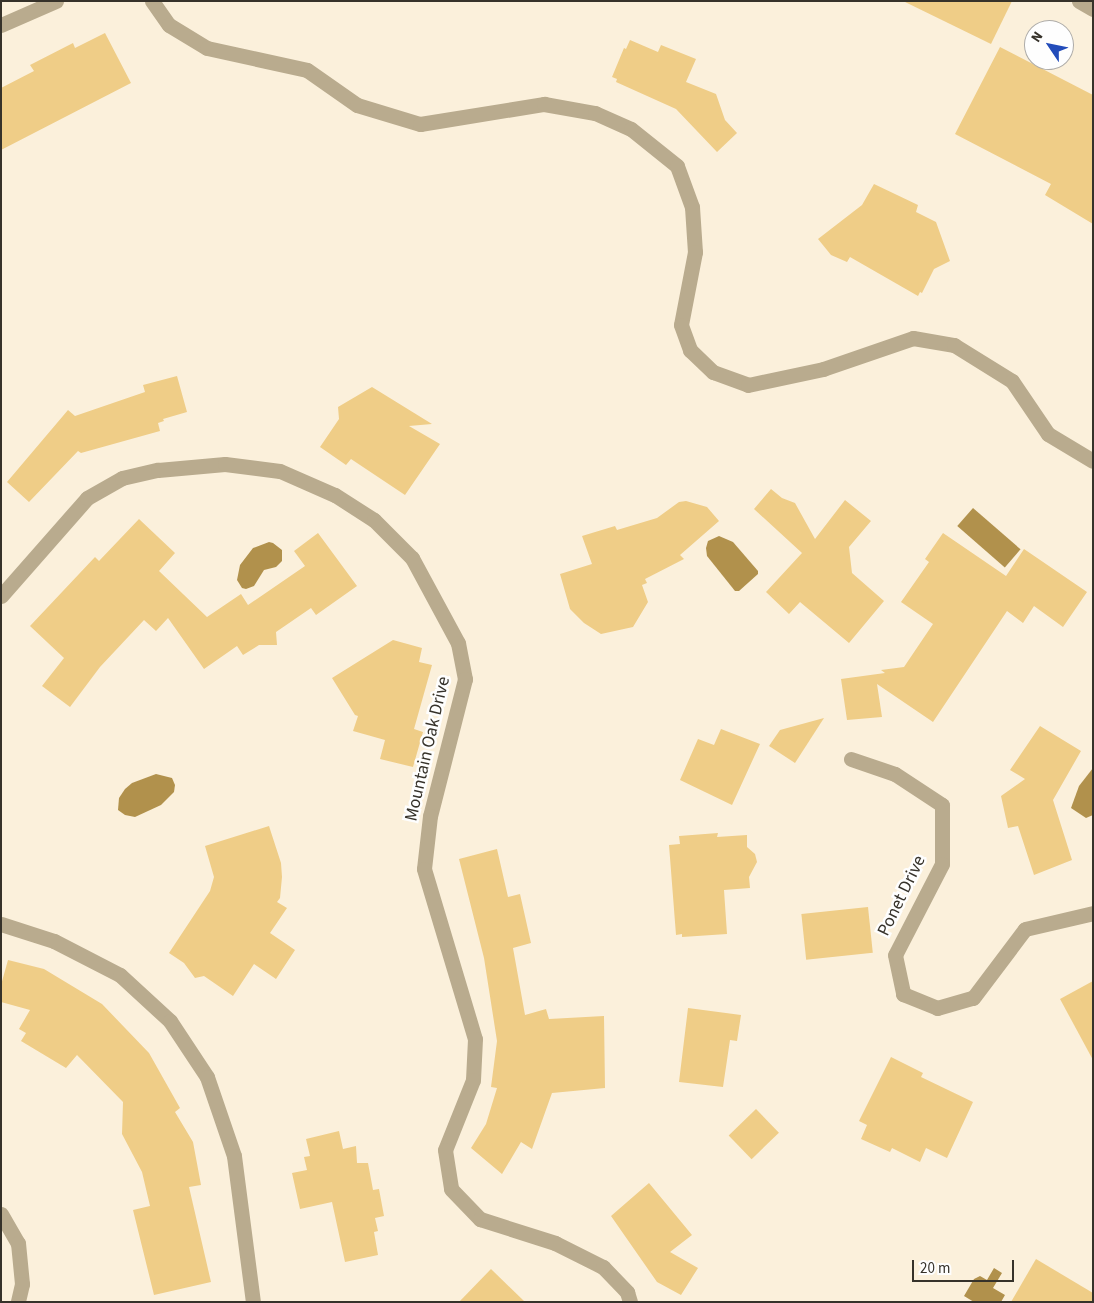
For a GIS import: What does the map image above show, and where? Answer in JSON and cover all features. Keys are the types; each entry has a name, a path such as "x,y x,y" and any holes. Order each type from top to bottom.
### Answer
{"street":[{"path":"1,25 56,1"},
{"path":"152,1 169,25 207,48 307,70 357,105 420,124 544,104 595,113 631,129 677,166 692,207 694,252 681,325 690,350 713,372 748,384 823,369 913,338 954,346 1012,381 1048,434 1093,461"},
{"path":"1079,1 1093,9"},
{"name":"Mountain Oak Drive","path":"1,596 87,498 122,478 158,470 216,464 280,472 334,494 374,520 412,558 458,642 465,679 430,816 424,869 475,1038 473,1080 445,1150 451,1189 480,1219 555,1243 603,1267 627,1292 630,1302"},
{"name":"Ponet Drive","path":"851,759 896,774 942,805 942,864 895,955 902,994 937,1008 973,998 1024,929 1093,913"},
{"path":"1,924 54,941 120,975 170,1021 207,1077 234,1156 253,1302"},
{"path":"1,1214 18,1243 22,1284 18,1302"}],"shaded area":[{"path":"973,508 1021,549 1005,567 957,526"},
{"path":"719,536 733,542 758,571 758,574 739,591 735,591 707,556 706,548 708,541"},
{"path":"269,542 282,550 282,561 276,567 264,570 254,586 246,589 242,588 237,580 240,565 253,548"},
{"path":"1093,768 1093,815 1086,818 1071,808 1079,786"},
{"path":"156,774 172,778 175,785 174,792 161,805 135,817 125,815 118,810 119,798 125,789 132,783"},
{"path":"994,1268 1002,1273 993,1288 1005,1295 1001,1302 974,1302 964,1296 974,1279 980,1276 987,1280"}],"building":[{"path":"903,1 1012,1 991,44"},
{"path":"105,33 131,83 1,150 1,88 34,71 30,65 73,43 75,48"},
{"path":"630,40 658,52 661,45 696,59 686,82 716,94 725,120 737,133 717,152 676,109 616,82 617,79 612,77 624,48 626,49"},
{"path":"1000,47 1024,59 1024,70 1045,70 1093,95 1093,224 1045,195 1051,184 955,134"},
{"path":"874,184 918,205 916,212 936,222 950,261 934,269 922,293 920,292 918,296 850,257 847,262 831,255 818,239 862,205"},
{"path":"177,376 187,412 163,419 164,421 158,423 160,431 81,453 78,451 29,502 7,482 68,410 75,416 145,392 143,385"},
{"path":"372,387 432,424 409,426 440,444 405,495 351,459 346,465 320,447 339,419 338,407"},
{"path":"771,489 782,498 795,503 815,539 845,500 871,521 849,547 852,573 884,601 849,643 800,602 789,614 766,592 802,553 754,509"},
{"path":"686,501 707,507 719,521 680,555 684,559 645,579 647,583 642,585 648,602 633,627 601,634 584,623 570,609 560,574 592,564 582,536 615,526 617,530 657,518 679,502"},
{"path":"139,519 175,553 159,571 207,617 241,594 248,605 305,566 294,551 318,533 357,586 316,615 311,608 276,632 277,645 259,645 243,655 237,646 204,669 168,618 156,631 144,620 100,667 70,707 42,686 64,658 30,626 95,557 99,561"},
{"path":"943,533 1006,576 1024,549 1087,592 1063,627 1034,606 1023,623 1007,611 933,722 877,684 882,717 847,720 841,679 885,673 881,670 904,667 933,624 901,602 929,562 925,559"},
{"path":"393,640 422,648 419,662 432,665 414,729 423,732 413,767 380,759 385,740 353,731 358,716 355,715 332,678"},
{"path":"824,718 795,763 769,746 780,730"},
{"path":"1040,726 1081,751 1053,800 1072,860 1034,875 1018,826 1008,828 1001,796 1025,779 1010,770"},
{"path":"721,729 760,744 732,805 680,780 698,739 714,745"},
{"path":"269,826 281,863 280,898 277,902 287,908 270,933 295,950 276,979 254,964 233,996 204,976 195,978 184,963 169,953 210,891 214,877 205,846"},
{"path":"718,833 717,837 747,835 747,847 755,854 757,862 749,877 750,888 724,890 727,934 682,937 682,934 676,935 669,845 680,844 679,836"},
{"path":"497,849 508,897 520,894 531,943 513,948 525,1015 546,1009 549,1019 604,1016 605,1088 552,1093 532,1149 521,1142 502,1174 471,1148 486,1124 497,1088 491,1087 497,1041 484,958 459,859"},
{"path":"868,907 873,953 806,960 801,914"},
{"path":"8,960 44,969 102,1004 149,1053 180,1108 175,1112 193,1142 201,1185 189,1187 211,1282 154,1295 133,1210 150,1206 142,1172 122,1134 123,1102 77,1055 66,1068 21,1041 26,1033 19,1029 30,1010 1,1002 1,985"},
{"path":"1093,981 1093,1060 1060,999"},
{"path":"688,1008 741,1015 737,1041 730,1040 723,1087 679,1082"},
{"path":"891,1057 923,1073 921,1077 973,1102 947,1158 926,1148 920,1162 892,1148 890,1152 861,1139 867,1125 859,1121"},
{"path":"756,1109 779,1133 752,1159 729,1135"},
{"path":"339,1131 343,1149 356,1146 357,1163 368,1163 373,1190 379,1189 384,1216 375,1218 378,1231 374,1232 378,1255 345,1262 332,1202 300,1209 292,1173 307,1170 304,1157 310,1156 306,1139"},
{"path":"649,1183 692,1235 670,1252 698,1268 681,1295 657,1282 611,1216"},
{"path":"1036,1259 1093,1293 1093,1302 1011,1302"},
{"path":"491,1269 525,1302 459,1302"}]}
